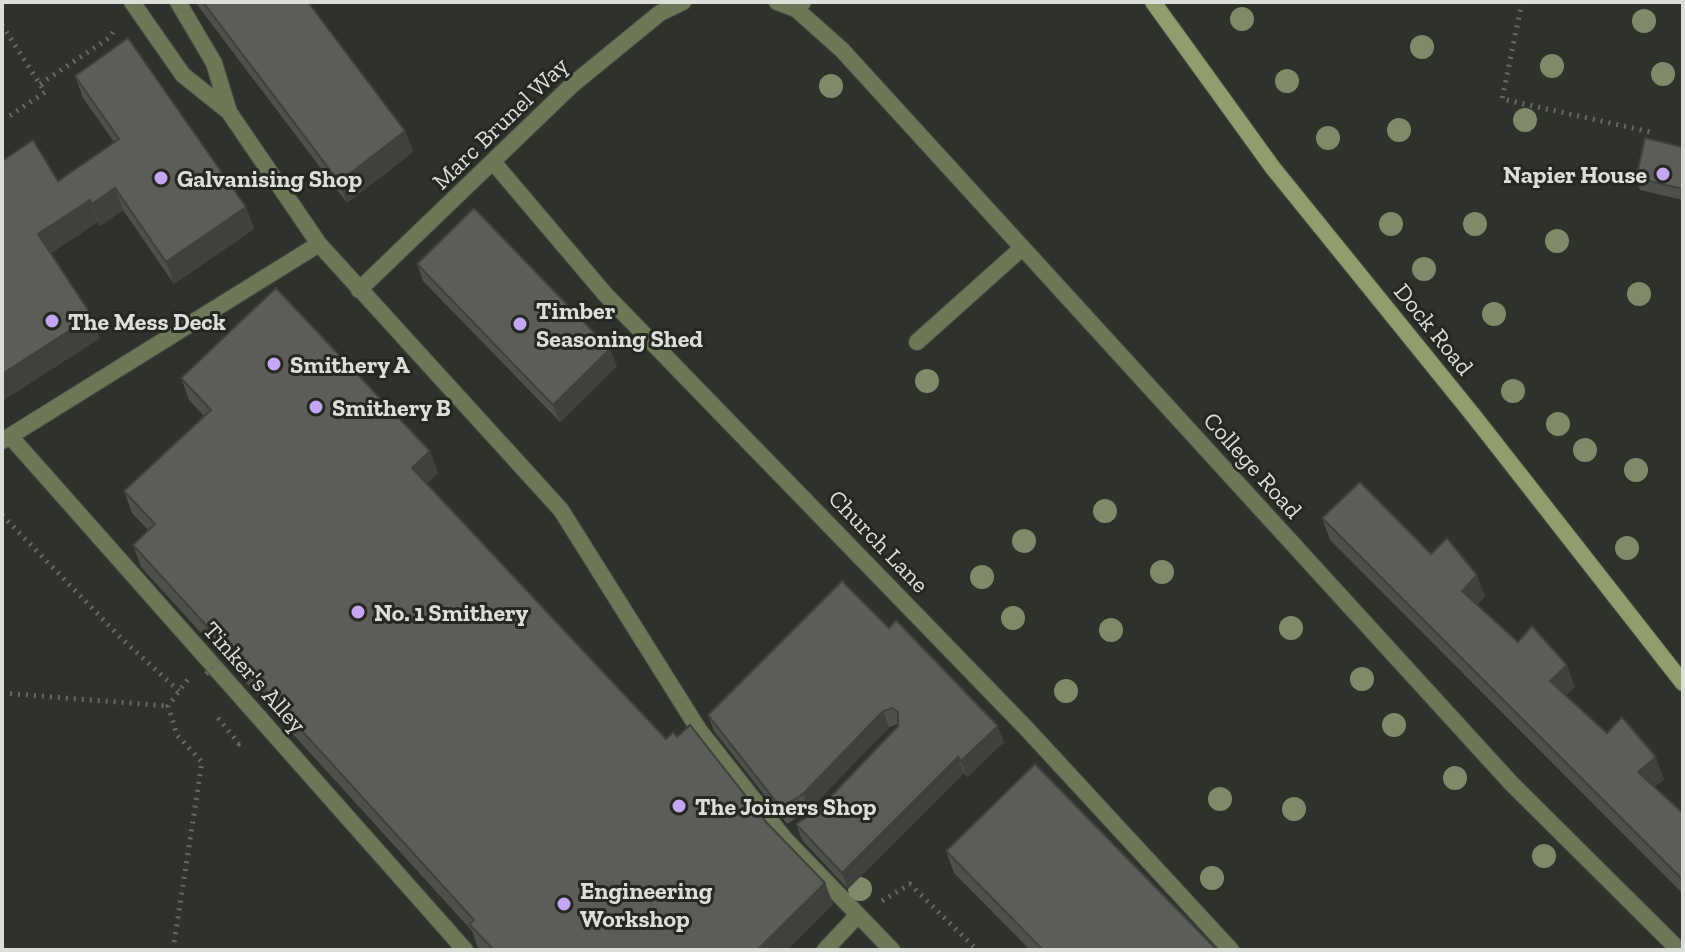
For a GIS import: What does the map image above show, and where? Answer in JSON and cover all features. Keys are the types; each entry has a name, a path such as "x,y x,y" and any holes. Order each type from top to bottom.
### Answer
{"street":[{"name":"Dock Road","path":"1153,2 1273,168 1683,683"}],"lane":[{"path":"178,2 214,63 229,112"},
{"name":"Marc Brunel Way","path":"359,290 655,7 683,2"},
{"path":"777,2 799,5"},
{"path":"133,4 183,75 229,112 319,244 561,510 699,730 857,916 892,950"},
{"name":"College Road","path":"799,5 1511,783 1679,950"},
{"name":"Church Lane","path":"494,163 605,294 1026,728 1231,950"},
{"path":"6,438 319,244"},
{"path":"917,342 1022,248"},
{"name":"Tinker's Alley","path":"6,438 465,950"},
{"path":"825,950 857,916"}],"path":[{"path":"1522,2 1502,99 1655,133"},
{"path":"40,84 109,38 133,4"},
{"path":"2,25 44,94 5,119"},
{"path":"2,515 123,640 179,691"},
{"path":"206,674 223,658"},
{"path":"168,706 188,679"},
{"path":"2,693 168,706"},
{"path":"168,706 177,735 202,762 173,950"},
{"path":"910,884 977,950"}],"building":[{"path":"203,2 308,2 405,131 339,182"},
{"path":"128,38 246,207 166,262 115,188 92,204 90,200 38,234 92,316 2,374 2,161 33,140 58,181 119,139 75,76"},
{"name":"Napier House","path":"1645,138 1683,147 1683,189 1636,178"},
{"name":"Timber Seasoning Shed","path":"474,208 610,349 553,405 417,264"},
{"name":"No. 1 Smithery","path":"276,288 430,451 412,468 666,739 673,732 677,737 690,725 767,823 825,883 757,950 494,950 469,924 474,920 133,545 155,524 124,491 211,410 181,378"},
{"path":"1360,482 1431,554 1447,538 1477,575 1462,591 1518,642 1532,626 1567,665 1550,681 1607,733 1622,717 1656,757 1638,772 1683,813 1683,880 1322,518"},
{"path":"842,581 889,628 896,620 998,726 961,761 958,757 842,873 796,824 818,810 898,726 898,712 892,708 883,711 803,794 781,808 708,715"},
{"path":"1035,764 1217,950 1043,950 946,851"}],"place":[{"name":"Napier House","path":"1663,174"},
{"name":"Galvanising Shop","path":"161,178"},
{"name":"The Mess Deck","path":"52,321"},
{"name":"Timber Seasoning Shed","path":"520,324"},
{"name":"Smithery A","path":"274,364"},
{"name":"Smithery B","path":"316,407"},
{"name":"No. 1 Smithery","path":"358,612"},
{"name":"The Joiners Shop","path":"679,806"},
{"name":"Engineering Workshop","path":"564,904"}]}
